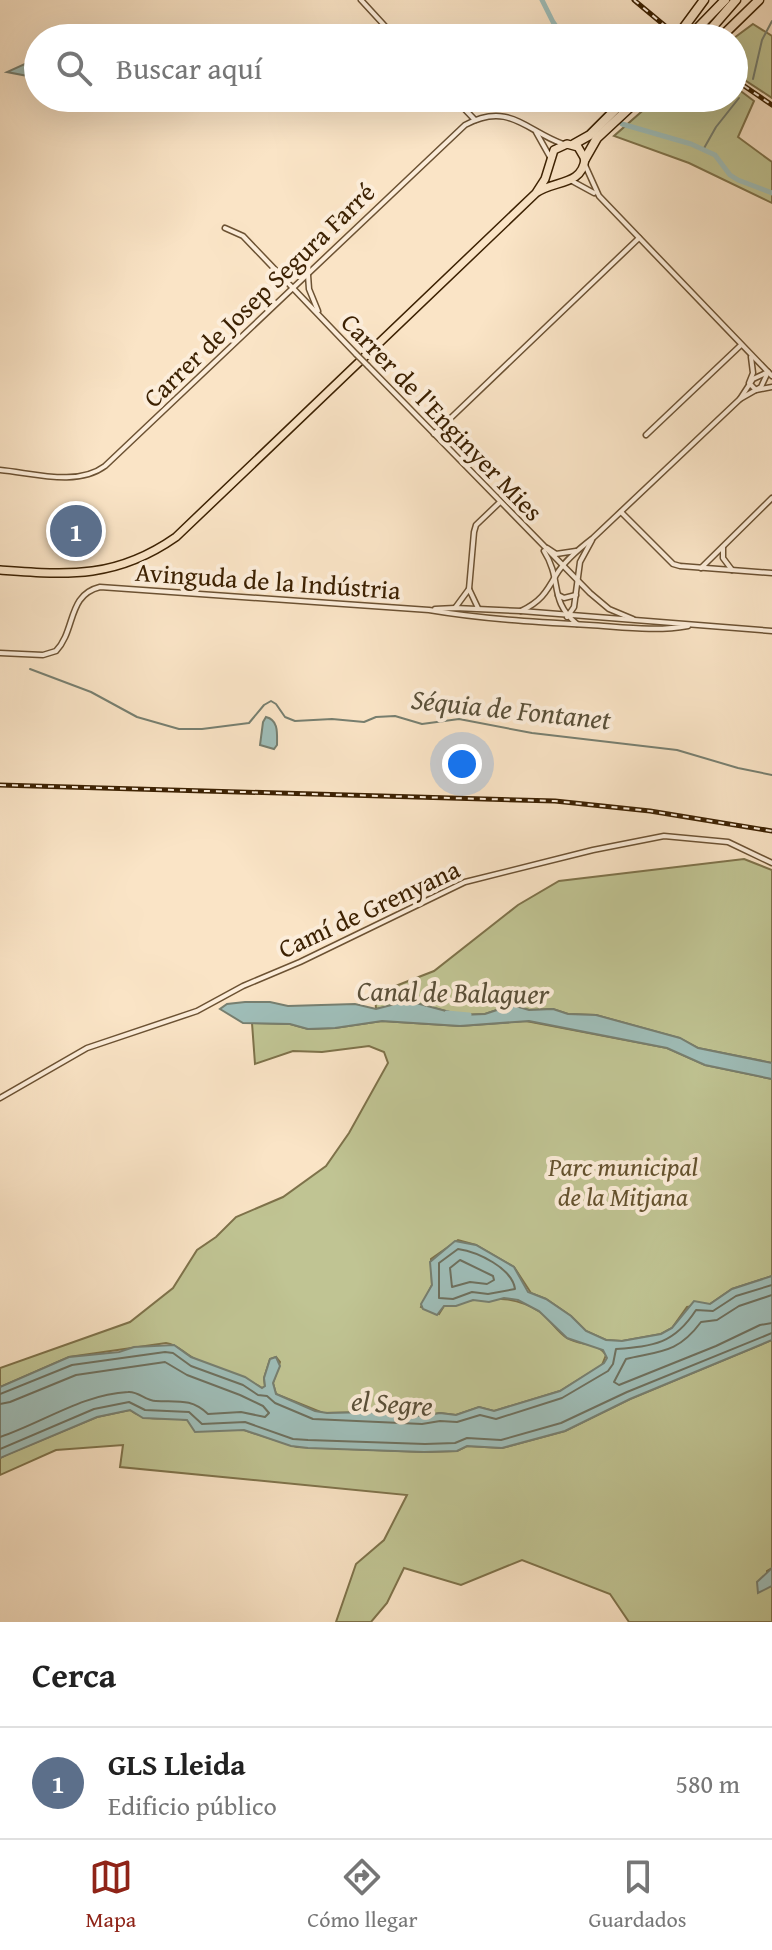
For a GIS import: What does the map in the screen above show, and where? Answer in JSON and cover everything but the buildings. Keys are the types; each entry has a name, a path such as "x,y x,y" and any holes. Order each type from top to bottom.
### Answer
{"highway":[{"path":"686,24 704,0"},
{"path":"734,24 759,0"},
{"path":"704,24 729,2"},
{"path":"713,24 729,2"},
{"path":"574,144 617,113"},
{"path":"585,162 593,144 617,113"}],"main road":[{"path":"0,570 69,574 101,571 135,561 176,537 536,193 548,185 581,173 585,162 582,151 574,144 563,144 554,150 545,179 536,193"},
{"path":"550,161 555,175 568,180"}],"street":[{"path":"361,0 383,24"},
{"path":"467,112 475,120 504,117 522,121 563,144"},
{"name":"Carrer de Josep Segura Farré","path":"0,470 78,477 101,469 294,289 456,131 475,120"},
{"path":"532,127 550,161"},
{"path":"585,162 599,196"},
{"path":"568,180 599,196 770,374"},
{"name":"Carrer de l'Enginyer Mies","path":"225,228 243,236 576,580 609,609 633,619"},
{"path":"434,434 639,238"},
{"name":"Carrer de l'Enginyer Mies","path":"308,275 311,296 321,317"},
{"path":"646,435 741,345"},
{"path":"740,399 753,373 751,355"},
{"path":"749,383 770,374"},
{"path":"521,611 543,598 555,576 576,551 740,399 763,384 770,374"},
{"path":"749,383 756,390"},
{"path":"756,390 772,387"},
{"path":"701,568 772,498"},
{"path":"455,608 469,589 476,525 499,503"},
{"path":"621,512 673,564 772,573"},
{"path":"558,623 574,607 582,557 593,538"},
{"path":"538,542 556,554 576,551"},
{"name":"Carrer de l'Enginyer Mies","path":"538,542 551,562 562,610 578,624"},
{"path":"724,545 723,558 732,570"},
{"path":"576,551 582,557"},
{"name":"Avinguda de la Indústria","path":"0,653 43,655 56,651 68,633 78,600 100,587 429,610 471,617 558,623 666,630 688,626"},
{"path":"469,589 478,609"},
{"path":"558,595 564,598 576,595"},
{"name":"Avinguda de la Indústria","path":"429,610 521,611 772,631"},
{"name":"Camí de Grenyana","path":"0,1098 87,1048 197,1011 243,986 300,962 445,891 487,875 664,836 736,844 772,863"}],"green space":[{"path":"753,24 772,36 772,98 748,82 748,28"},
{"path":"748,96 754,101 738,137 772,162 772,203 689,163 614,136 641,112 748,112"},
{"path":"744,859 772,870 772,1063 698,1048 679,1038 596,1015 568,1014 553,1009 529,1010 512,1005 485,1014 461,1015 411,1002 376,1009 375,994 434,971 518,905 559,881"},
{"name":"Parc municipal de la Mitjana","path":"382,1021 460,1026 526,1021 667,1048 705,1065 772,1079 772,1276 732,1289 710,1304 687,1307 672,1328 661,1334 622,1341 606,1340 586,1331 571,1316 531,1293 514,1267 476,1245 458,1240 431,1259 432,1285 421,1307 439,1314 444,1306 470,1301 516,1301 540,1312 567,1338 598,1348 606,1355 602,1365 560,1391 494,1411 479,1407 456,1415 323,1413 276,1394 273,1383 280,1362 276,1357 270,1359 264,1378 265,1387 262,1388 166,1343 69,1357 0,1387 0,1368 130,1322 173,1288 197,1250 236,1217 283,1197 326,1166 349,1133 388,1063 384,1052 369,1046 322,1052 293,1051 255,1064 252,1023 290,1024 308,1029"},
{"path":"772,1340 772,1568 767,1571 769,1586 772,1586 772,1622 629,1622 610,1594 522,1560 461,1585 404,1568 387,1603 371,1622 336,1622 356,1564 384,1540 407,1495 120,1467 123,1445 56,1450 0,1475 0,1458 8,1454 97,1417 130,1410 146,1417 190,1421 192,1426 244,1430 297,1447 424,1452 457,1451 467,1446 502,1448 565,1431 630,1399"}],"water":[{"path":"24,64 24,75 7,72"},
{"path":"266,717 273,721 276,728 277,745 274,749 260,745"},
{"path":"245,1002 288,1006 355,1004 376,1009 399,1003 416,1003 461,1015 485,1014 512,1005 529,1010 553,1009 568,1014 596,1015 680,1038 698,1048 772,1063 772,1079 705,1065 667,1048 529,1021 460,1026 382,1021 308,1029 290,1024 243,1023 220,1009 227,1004"},
{"path":"455,1241 476,1245 514,1267 528,1292 546,1299 586,1331 606,1340 622,1341 661,1334 672,1328 694,1301 710,1304 732,1289 772,1276 772,1340 630,1399 565,1431 502,1448 467,1446 457,1451 424,1452 308,1448 291,1446 244,1430 195,1432 187,1420 143,1418 130,1410 97,1417 0,1458 0,1387 69,1357 119,1352 134,1347 174,1345 191,1357 245,1377 262,1388 270,1359 276,1357 280,1366 273,1383 276,1394 315,1411 422,1416 440,1413 456,1415 479,1407 494,1411 560,1391 604,1363 607,1358 603,1350 567,1338 539,1311 518,1300 473,1300 456,1306 444,1306 437,1315 423,1309 421,1304 432,1285 430,1262"},
{"path":"772,1568 772,1586 758,1593 757,1582"}],"waterway":[{"path":"542,0 554,24"},
{"path":"753,79 762,40 772,21"},
{"path":"703,150 728,112"},
{"path":"622,124 691,144 715,155 730,175 772,193"},
{"name":"Séquia de Fontanet","path":"30,669 91,692 137,717 179,729 249,723 271,701 285,717 295,721 332,719 364,722 376,717 395,716 422,724 459,719 532,733 677,750 772,775"},
{"name":"Canal de Balaguer","path":"447,1013 469,1015"}],"railway":[{"path":"634,0 663,24"},
{"path":"748,89 772,105"},
{"path":"0,785 555,801 650,811 772,831"}],"place":[{"name":"GLS Lleida","path":"76,531"}],"water label":[{"name":"el Segre","path":"392,1403"}]}
